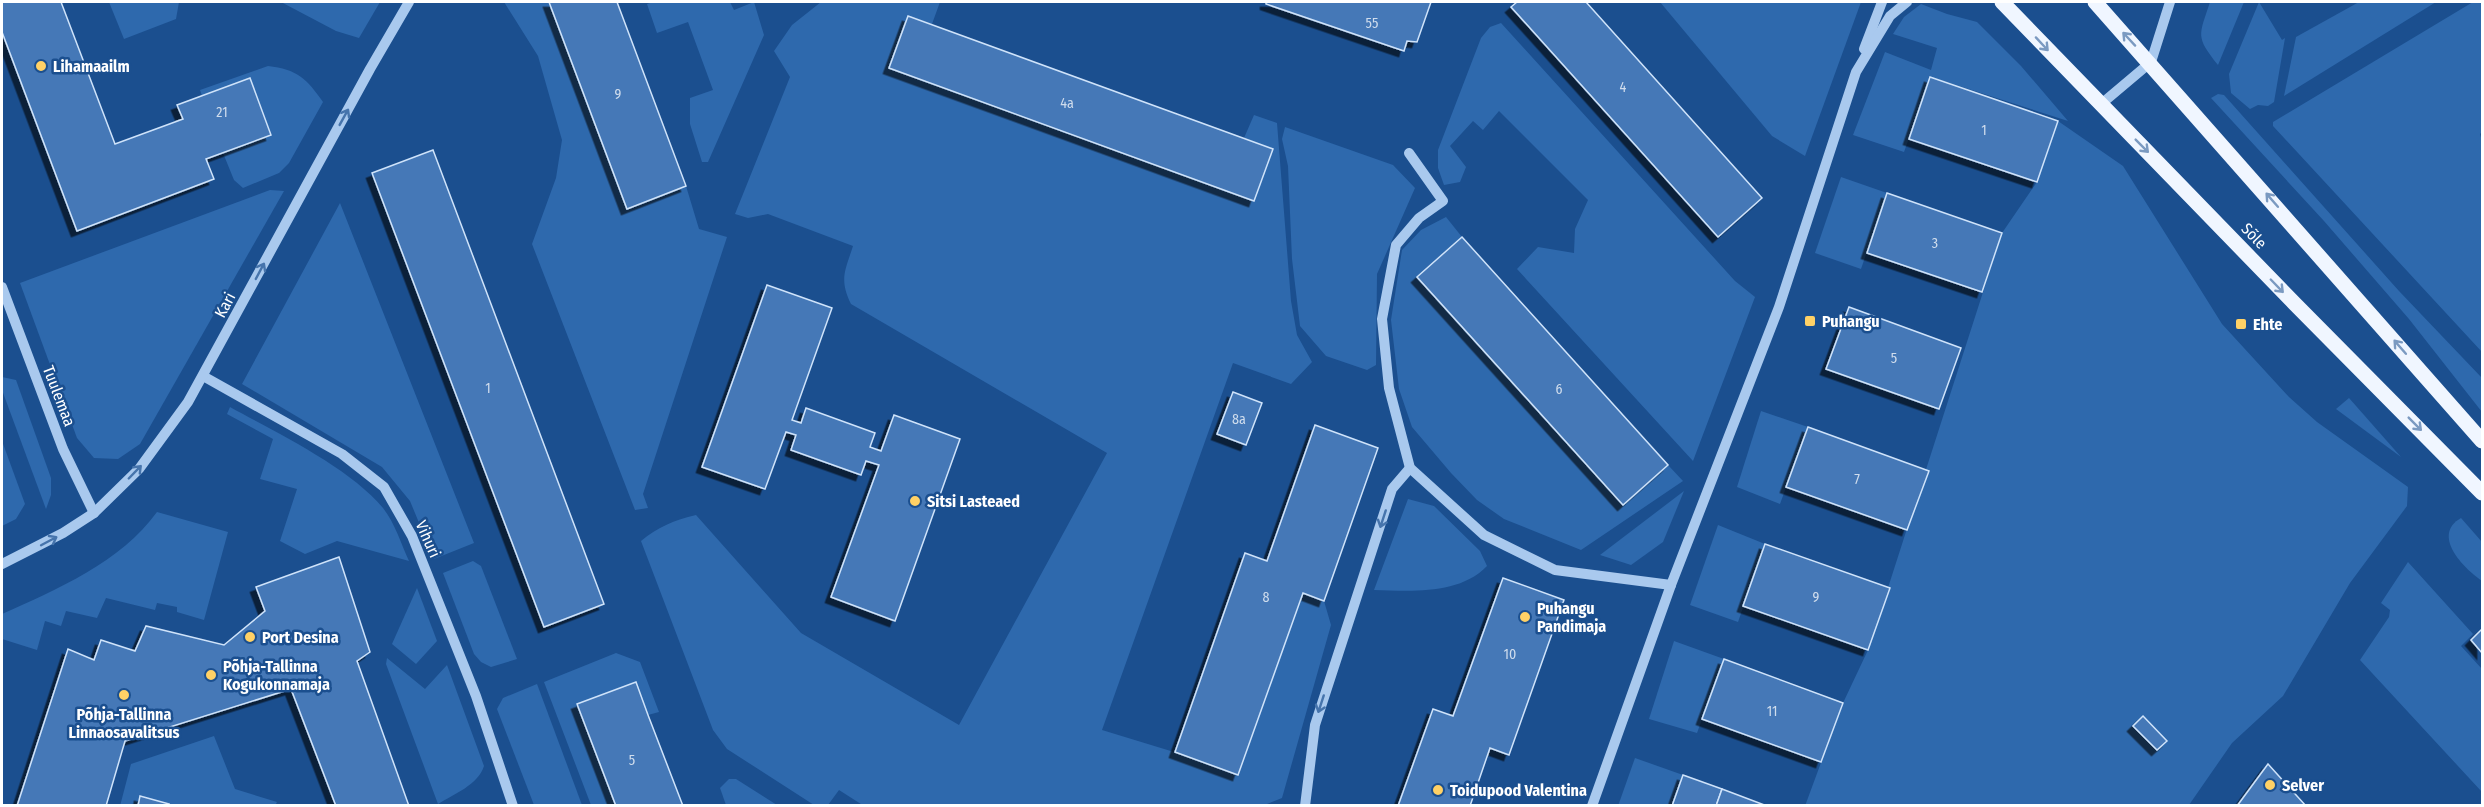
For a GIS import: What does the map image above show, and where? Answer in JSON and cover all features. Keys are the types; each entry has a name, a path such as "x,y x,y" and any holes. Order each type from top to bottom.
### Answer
{"main road":[{"name":"Sõle","path":"2002,2 2100,105 2482,493"},
{"path":"2095,2 2151,62 2482,441"}],"street":[{"name":"Kari","path":"2,564 63,533 94,513 139,469 188,402 370,69 410,2"},
{"path":"1592,806 1671,585 1779,307 1856,72 1882,2"},
{"path":"1856,72 1890,16 1907,2"},
{"path":"2100,105 2151,62 2170,2"},
{"path":"1409,153 1443,201 1419,218 1396,245 1382,319 1389,388 1410,468 1484,535 1555,570 1671,585"},
{"name":"Tuulemaa","path":"2,287 63,449 94,513"},
{"name":"Vihuri","path":"203,376 342,454 384,487 412,536 476,696 513,806"},
{"path":"1305,806 1315,725 1392,489 1410,468"}],"shaded area":[{"path":"109,2 179,2 176,19 124,39"},
{"path":"281,2 380,2 359,38 336,31"},
{"path":"504,2 549,2 627,208 686,186 699,229 727,237 643,494 648,508 635,510 532,244 556,178 562,140 538,56"},
{"path":"653,2 730,2 734,10 754,2 764,35 708,162 702,162 690,124 690,98 713,90 688,22 657,33 647,4"},
{"path":"821,2 940,2 932,24 908,16 889,68 1253,201 1273,149 1244,138 1254,115 1277,123 1291,301 1297,335 1312,362 1291,384 1233,363 1102,730 1238,775 1303,593 1324,601 1331,625 1282,798 1262,806 864,806 839,790 828,805 814,805 727,749 713,730 641,541 647,536 681,519 696,515 801,633 959,725 1107,453 851,304 845,288 844,275 853,246 768,214 748,218 735,214 790,77 774,51 792,25"},
{"path":"1660,2 1861,2 1805,156 1772,136"},
{"path":"2210,2 2244,2 2218,65 2202,41 2201,35"},
{"path":"2259,2 2282,40 2285,38 2274,102 2268,106 2258,105 2250,109 2231,93 2229,74"},
{"path":"2359,2 2436,2 2284,96 2296,37"},
{"path":"2473,2 2482,2 2482,132 2480,134 2482,141 2482,352 2273,126 2273,122"},
{"path":"1921,4 1977,22 2021,66 2068,121 1931,77 1904,152 1853,135 1885,52 1931,70 1937,48 1893,34 1904,17"},
{"path":"1501,23 1735,281 1755,297 1693,461 1517,269 1538,247 1574,253 1575,229 1588,200 1499,111 1483,130 1473,121 1450,146 1466,167 1460,182 1444,185 1438,168 1438,150 1481,38 1490,27"},
{"path":"268,66 278,67 300,76 323,102 289,163 279,173 243,188 234,180 223,153 271,134 250,78 202,96 200,90"},
{"path":"2218,94 2224,95 2399,291 2482,378 2482,412 2409,319 2324,221 2211,98"},
{"path":"2058,121 2123,166 2222,324 2289,397 2317,422 2408,487 2407,506 2350,583 2283,696 2232,743 2189,805 1805,806 1843,703 1868,650 2002,233 2037,182"},
{"path":"1285,127 1393,165 1415,188 1377,274 1376,365 1367,370 1326,356 1300,326 1292,259 1288,166 1282,139"},
{"path":"1841,177 1887,193 1861,269 1815,253"},
{"path":"270,190 284,191 140,444 118,459 94,458 77,438 20,283"},
{"path":"340,203 474,543 434,559 410,501 382,467 242,384"},
{"path":"1446,217 1462,237 1417,277 1623,505 1668,465 1683,481 1581,550 1504,519 1477,500 1412,427 1399,389 1391,320 1402,250 1421,230"},
{"path":"2,377 16,380 51,478 51,495 46,509 2,390"},
{"path":"2349,398 2401,457 2336,409"},
{"path":"230,407 311,452 369,493 391,520 409,561 337,541 305,554 280,541 297,489 260,479 273,439 227,414"},
{"path":"1761,411 1808,427 1780,504 1737,487"},
{"path":"2,441 25,504 16,519 2,526"},
{"path":"1684,491 1663,542 1631,565 1600,555"},
{"path":"1408,499 1434,506 1480,551 1487,566 1476,575 1449,587 1374,590"},
{"path":"157,512 228,532 204,620 177,612 177,607 157,603 155,610 106,598 97,618 66,611 61,626 45,621 37,650 2,639 2,614 44,595 106,560 142,530"},
{"path":"2461,518 2482,542 2482,581 2459,560 2449,542 2449,533 2453,525"},
{"path":"1718,525 1765,544 1738,622 1690,605"},
{"path":"473,561 481,566 517,659 491,667 481,662 474,654 443,573"},
{"path":"2408,562 2473,634 2461,646 2482,669 2482,792 2360,660 2389,617 2390,610 2381,603"},
{"path":"417,588 437,641 416,664 392,644"},
{"path":"1674,641 1724,659 1697,733 1649,719"},
{"path":"616,653 640,662 659,712 648,715 635,682 577,704 616,805 591,805 544,682"},
{"path":"387,658 425,689 447,665 484,766 477,779 471,784 438,804 386,664"},
{"path":"537,684 582,805 534,805 497,709 503,698"},
{"path":"214,736 235,789 277,802 275,806 120,806 131,764"},
{"path":"1635,758 1683,775 1672,805 1618,806"},
{"path":"729,779 736,779 777,805 726,805 720,788"}],"building":[{"path":"2,2 61,2 115,144 183,119 177,105 250,78 271,135 206,159 214,179 77,231 2,32"},
{"path":"549,2 617,2 686,186 627,209"},
{"path":"1266,2 1431,2 1417,42 1407,41 1404,51 1266,4"},
{"path":"1517,2 1586,2 1762,198 1718,237 1511,7"},
{"path":"908,16 1273,149 1254,201 889,68"},
{"path":"1930,77 2058,121 2037,182 1909,139"},
{"path":"433,150 604,604 544,627 372,173"},
{"path":"1887,193 2002,233 1982,292 1867,253"},
{"path":"1462,237 1668,465 1623,505 1417,277"},
{"path":"767,285 832,308 792,420 801,423 806,408 875,433 870,447 881,451 894,415 960,439 895,621 831,597 879,465 866,461 861,475 791,450 796,435 786,432 765,489 702,467"},
{"path":"1849,307 1961,348 1939,409 1826,369"},
{"path":"1233,392 1262,403 1246,445 1217,434"},
{"path":"1315,425 1378,448 1324,601 1303,593 1238,775 1175,752 1245,553 1267,561"},
{"path":"1808,427 1929,471 1907,530 1786,487"},
{"path":"1765,544 1890,588 1868,650 1743,606"},
{"name":"Põhja-Tallinna Kogukonnamaja","path":"339,557 370,652 357,661 409,806 336,806 291,689 125,741 106,806 17,806 68,649 94,660 101,640 135,651 146,626 224,645 265,611 256,587"},
{"path":"1503,578 1564,600 1509,755 1490,748 1470,806 1398,806 1433,709 1453,716"},
{"path":"2482,629 2482,653 2471,640"},
{"path":"1724,659 1843,703 1821,762 1702,719"},
{"path":"636,682 683,806 616,806 577,704"},
{"path":"2143,716 2167,741 2157,750 2133,726"},
{"name":"Selver","path":"2268,764 2306,806 2237,806"},
{"path":"1683,775 1722,789 1716,806 1672,806"},
{"path":"1722,789 1767,806 1716,806"},
{"path":"140,796 169,804 168,806 138,806"}],"place":[{"name":"Lihamaailm","path":"41,66"},
{"name":"Puhangu","path":"1810,321"},
{"name":"Ehte","path":"2241,324"},
{"name":"Sitsi Lasteaed","path":"915,501"},
{"name":"Puhangu Pandimaja","path":"1525,617"},
{"name":"Port Desina","path":"250,637"},
{"name":"Põhja-Tallinna Kogukonnamaja","path":"211,675"},
{"name":"Põhja-Tallinna Linnaosavalitsus","path":"124,695"},
{"name":"Selver","path":"2270,785"},
{"name":"Toidupood Valentina","path":"1438,790"}]}
